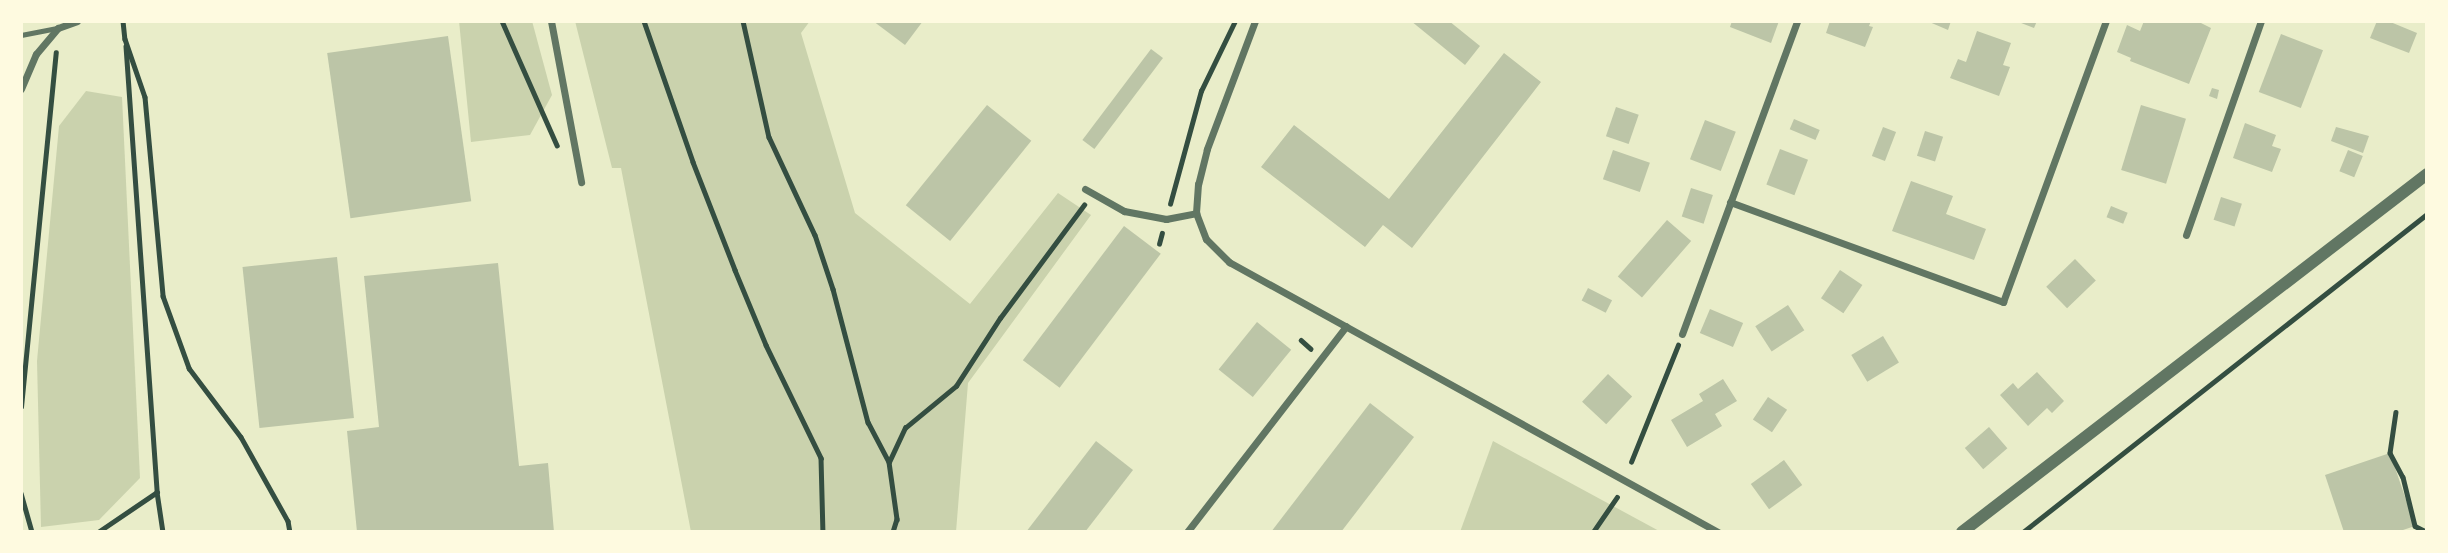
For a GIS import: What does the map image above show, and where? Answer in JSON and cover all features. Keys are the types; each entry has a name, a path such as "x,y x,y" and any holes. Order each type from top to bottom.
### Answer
{"street":[{"path":"21,89 36,54 58,28 77,21"},
{"path":"551,21 581,182"},
{"path":"1255,21 1207,149 1198,184 1196,213 1206,239 1229,262 1718,532"},
{"path":"1682,334 1797,21"},
{"path":"1730,202 2003,302 2106,21"},
{"path":"2186,235 2261,21"},
{"path":"1962,532 2427,174"},
{"path":"1089,191 1124,211 1166,219 1196,213"},
{"path":"1187,532 1346,326"}],"lane":[{"path":"21,35 58,28"}],"path":[{"path":"123,21 157,492 163,532"},
{"path":"502,21 559,150"},
{"path":"644,21 693,162 735,270 766,345 821,458 823,532"},
{"path":"743,21 769,137 815,235 833,289 868,422 889,462 897,519 893,532"},
{"path":"1159,244 1201,91 1235,21"},
{"path":"21,407 58,28"},
{"path":"125,38 145,97 163,296 189,368 241,437 288,521 290,532"},
{"path":"889,462 905,428 956,386 1089,191"},
{"path":"2023,532 2427,214"},
{"path":"1631,462 1682,334"},
{"path":"2396,412 2390,453 2403,477 2415,526 2427,532"},
{"path":"98,532 157,492"},
{"path":"21,493 32,532"},
{"path":"1593,532 1617,496"}],"green space":[{"path":"459,21 532,21 552,95 530,135 471,142"},
{"path":"575,21 810,21 801,33 855,213 970,304 1058,193 1091,215 968,383 956,532 691,532 621,168 612,168"},
{"path":"86,91 122,97 140,478 99,520 41,527 37,361 59,126"},
{"path":"1493,441 1661,532 1460,532"}],"building":[{"path":"873,21 923,21 905,45"},
{"path":"1411,21 1449,21 1480,46 1465,65"},
{"path":"1732,21 1779,21 1771,43 1730,27"},
{"path":"1830,21 1871,21 1869,26 1873,27 1865,47 1826,33"},
{"path":"1927,21 1951,21 1948,30"},
{"path":"2016,21 2037,21 2034,28"},
{"path":"2144,21 2197,21 2211,28 2189,84 2130,61 2131,58 2117,52 2127,25 2140,31"},
{"path":"2377,21 2388,21 2417,33 2409,53 2370,38"},
{"path":"1977,31 2011,43 2003,65 2010,67 1999,96 1950,78 1958,59 1966,62"},
{"path":"2281,34 2323,50 2301,108 2259,92"},
{"path":"448,36 471,201 350,218 327,53"},
{"path":"1151,49 1163,58 1094,149 1082,140"},
{"path":"1504,53 1541,82 1412,248 1383,225 1365,247 1261,167 1294,125 1389,199"},
{"path":"2212,88 2219,90 2217,99 2209,96"},
{"path":"987,105 1031,141 950,241 906,205"},
{"path":"2141,105 2186,119 2166,184 2121,170"},
{"path":"1616,107 1639,115 1629,144 1606,136"},
{"path":"1794,119 1820,130 1815,140 1790,129"},
{"path":"1705,120 1736,132 1721,171 1690,159"},
{"path":"2245,123 2276,135 2272,146 2281,149 2272,172 2233,158"},
{"path":"1883,127 1896,132 1885,161 1872,156"},
{"path":"2336,127 2369,136 2363,153 2331,141"},
{"path":"1925,131 1943,137 1935,162 1917,156"},
{"path":"1780,149 1808,160 1794,195 1766,184"},
{"path":"1613,150 1650,163 1640,192 1603,179"},
{"path":"2348,150 2363,156 2354,177 2339,171"},
{"path":"1911,181 1953,196 1946,214 1986,229 1974,260 1892,231"},
{"path":"1691,188 1713,195 1704,224 1682,217"},
{"path":"2221,197 2242,204 2235,227 2214,220"},
{"path":"2111,206 2128,213 2123,224 2107,217"},
{"path":"1667,220 1691,241 1642,298 1618,277"},
{"path":"1124,226 1161,254 1060,388 1023,360"},
{"path":"337,257 354,418 259,428 243,267"},
{"path":"2075,259 2096,281 2067,308 2046,287"},
{"path":"498,263 519,466 548,463 554,532 357,532 347,431 379,427 364,276"},
{"path":"1840,270 1862,285 1843,313 1821,298"},
{"path":"1588,288 1612,300 1606,313 1582,300"},
{"path":"1788,305 1804,330 1772,351 1755,326"},
{"path":"1710,309 1743,323 1733,347 1700,333"},
{"path":"1257,322 1291,350 1253,397 1219,369"},
{"path":"1883,336 1899,363 1867,382 1851,355"},
{"path":"2037,372 2064,401 2052,413 2047,408 2028,426 2000,395 2013,383 2018,389"},
{"path":"1608,374 1632,397 1606,424 1582,402"},
{"path":"1723,379 1737,401 1715,414 1722,426 1687,447 1671,420 1703,401 1699,394"},
{"path":"1768,397 1787,410 1772,432 1753,419"},
{"path":"1370,403 1414,437 1341,532 1271,532"},
{"path":"1989,427 2007,448 1983,469 1965,448"},
{"path":"1096,441 1133,470 1085,532 1026,532"},
{"path":"2390,453 2415,526 2397,532 2344,532 2325,475"},
{"path":"1784,460 1802,485 1769,509 1751,484"}]}
